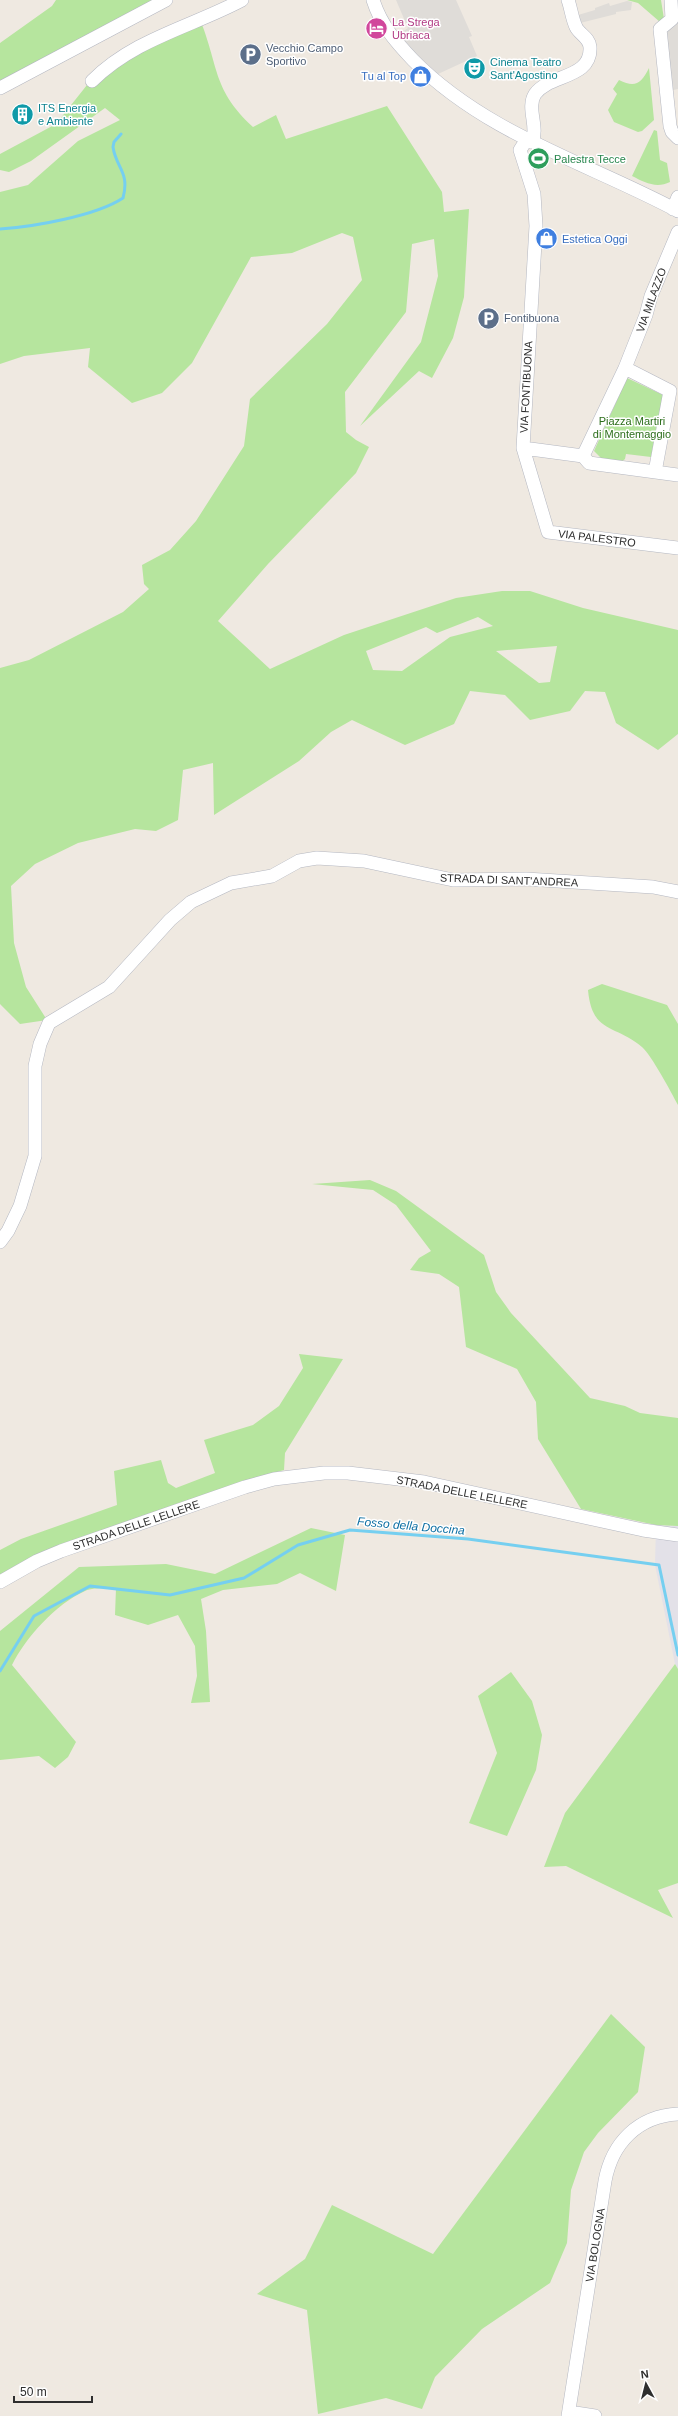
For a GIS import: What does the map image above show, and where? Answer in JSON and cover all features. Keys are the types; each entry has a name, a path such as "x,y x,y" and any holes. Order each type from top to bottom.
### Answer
{"street":[{"path":"0,88 166,0"},
{"path":"92,81 105,67 132,49 242,0"},
{"path":"373,0 380,19 392,37 439,84 459,100 526,144 676,206"},
{"path":"526,144 535,134 533,99 543,86 582,68 589,51 586,38 576,27 568,0"},
{"path":"671,0 672,19 660,29 670,126 672,132 678,138"},
{"name":"VIA FONTIBUONA","path":"523,448 536,221 534,194 526,144"},
{"name":"VIA MILAZZO","path":"625,368 667,256 678,232"},
{"path":"583,456 625,368 670,391 655,472"},
{"path":"523,448 583,456 589,463 678,475"},
{"name":"VIA PALESTRO","path":"523,448 548,532 678,548"},
{"name":"STRADA DI SANT'ANDREA","path":"0,1242 8,1232 20,1206 35,1156 35,1066 40,1044 49,1023 109,987 170,920 191,902 231,883 272,876 299,861 317,858 364,861 453,880 526,879 653,887 678,892"},
{"name":"STRADA DELLE LELLERE","path":"0,1582 37,1561 61,1551 216,1497 274,1479 324,1473 361,1474 424,1482 643,1530 678,1535"},
{"name":"VIA BOLOGNA","path":"568,2414 604,2181 610,2160 621,2141 640,2126 658,2117 678,2114"},
{"path":"568,2414 595,2416"}],"shaded area":[{"path":"396,0 456,0 472,36 469,37 477,56 438,74 396,36 408,28"},
{"path":"627,1 632,2 631,10 616,12 616,14 580,23 578,15 595,10 595,8 609,3 610,6"},
{"path":"678,15 678,89 673,90 666,30"},
{"path":"656,1525 678,1526 678,1669 675,1664 655,1565"}],"green space":[{"path":"56,0 157,0 0,82 0,43 52,6"},
{"path":"627,0 661,0 664,19 660,22 638,3"},
{"path":"201,22 224,90 240,114 253,127 276,115 286,139 387,106 442,192 444,212 469,209 464,297 453,338 432,378 419,371 360,426 421,342 438,276 434,239 412,244 406,312 345,392 346,432 356,440 369,447 356,473 268,564 218,621 270,669 344,635 456,598 502,591 530,591 583,608 678,630 678,734 658,750 616,723 605,692 585,691 570,711 530,720 505,695 470,691 454,724 405,745 352,720 331,732 299,761 214,815 213,763 183,770 178,820 156,831 135,829 78,843 35,864 11,886 14,943 26,987 47,1020 20,1024 0,1004 0,668 29,660 123,612 149,589 144,584 142,565 170,550 196,521 244,446 250,399 327,324 362,280 353,237 342,233 292,253 251,257 192,363 162,393 132,403 88,367 90,348 24,356 0,364 0,192 28,185 78,141 120,120 105,108 31,161 9,172 0,170 0,154 56,124 87,85 136,51","holes":["478,617 493,626 450,637 402,671 373,670 366,651 426,627 437,633","557,646 550,682 539,683 496,651"]},
{"path":"649,68 654,120 642,131 638,132 614,122 608,110 617,94 613,89 619,80 629,84 637,83 643,78"},
{"path":"654,130 657,131 660,160 667,163 670,182 660,185 650,184 632,176"},
{"name":"Piazza Martiri di Montemaggio","path":"627,378 663,395 651,457 626,454 625,459 621,462 602,459 594,451"},
{"path":"602,984 667,1005 678,1024 678,1105 656,1066 642,1047 606,1026 594,1014 590,1004 588,990"},
{"path":"370,1180 396,1191 484,1255 496,1292 511,1313 590,1398 625,1406 640,1413 678,1418 678,1526 656,1525 581,1509 538,1439 536,1402 517,1369 466,1347 459,1287 439,1274 410,1270 419,1258 431,1251 396,1205 373,1190 312,1184"},
{"path":"299,1354 343,1359 285,1453 284,1470 158,1510 71,1541 28,1559 0,1575 0,1550 21,1539 117,1505 114,1471 161,1460 168,1483 176,1488 215,1473 204,1440 253,1425 279,1406 303,1368"},
{"path":"311,1528 345,1535 336,1591 300,1573 277,1584 223,1590 201,1599 206,1631 210,1702 191,1703 197,1676 195,1646 178,1615 148,1625 115,1615 116,1588 88,1590 63,1604 43,1622 25,1643 12,1665 76,1742 68,1757 55,1768 39,1756 0,1760 0,1631 79,1567 166,1564 215,1574"},
{"path":"675,1664 678,1669 678,1883 658,1890 673,1918 566,1866 544,1867 565,1813"},
{"path":"511,1672 532,1701 542,1735 536,1770 507,1836 469,1823 497,1753 478,1696"},
{"path":"611,2014 645,2047 638,2092 598,2133 584,2152 571,2190 567,2243 550,2283 482,2329 435,2377 422,2409 386,2398 318,2414 307,2310 257,2294 305,2259 332,2205 433,2254"}],"waterway":[{"path":"0,229 63,220 97,210 123,198 125,189 124,176 113,147 114,142 121,134"},
{"name":"Fosso della Doccina","path":"0,1671 34,1616 90,1586 170,1595 244,1578 298,1545 350,1530 468,1539 659,1565 678,1655"}],"place":[{"name":"La Strega Ubriaca","path":"376,28"},
{"name":"Vecchio Campo Sportivo","path":"251,54"},
{"name":"Cinema Teatro Sant'Agostino","path":"474,68"},
{"name":"Tu al Top","path":"421,76"},
{"name":"ITS Energia e Ambiente","path":"23,114"},
{"name":"Palestra Tecce","path":"539,159"},
{"name":"Estetica Oggi","path":"547,239"},
{"name":"Fontibuona","path":"488,318"}]}
